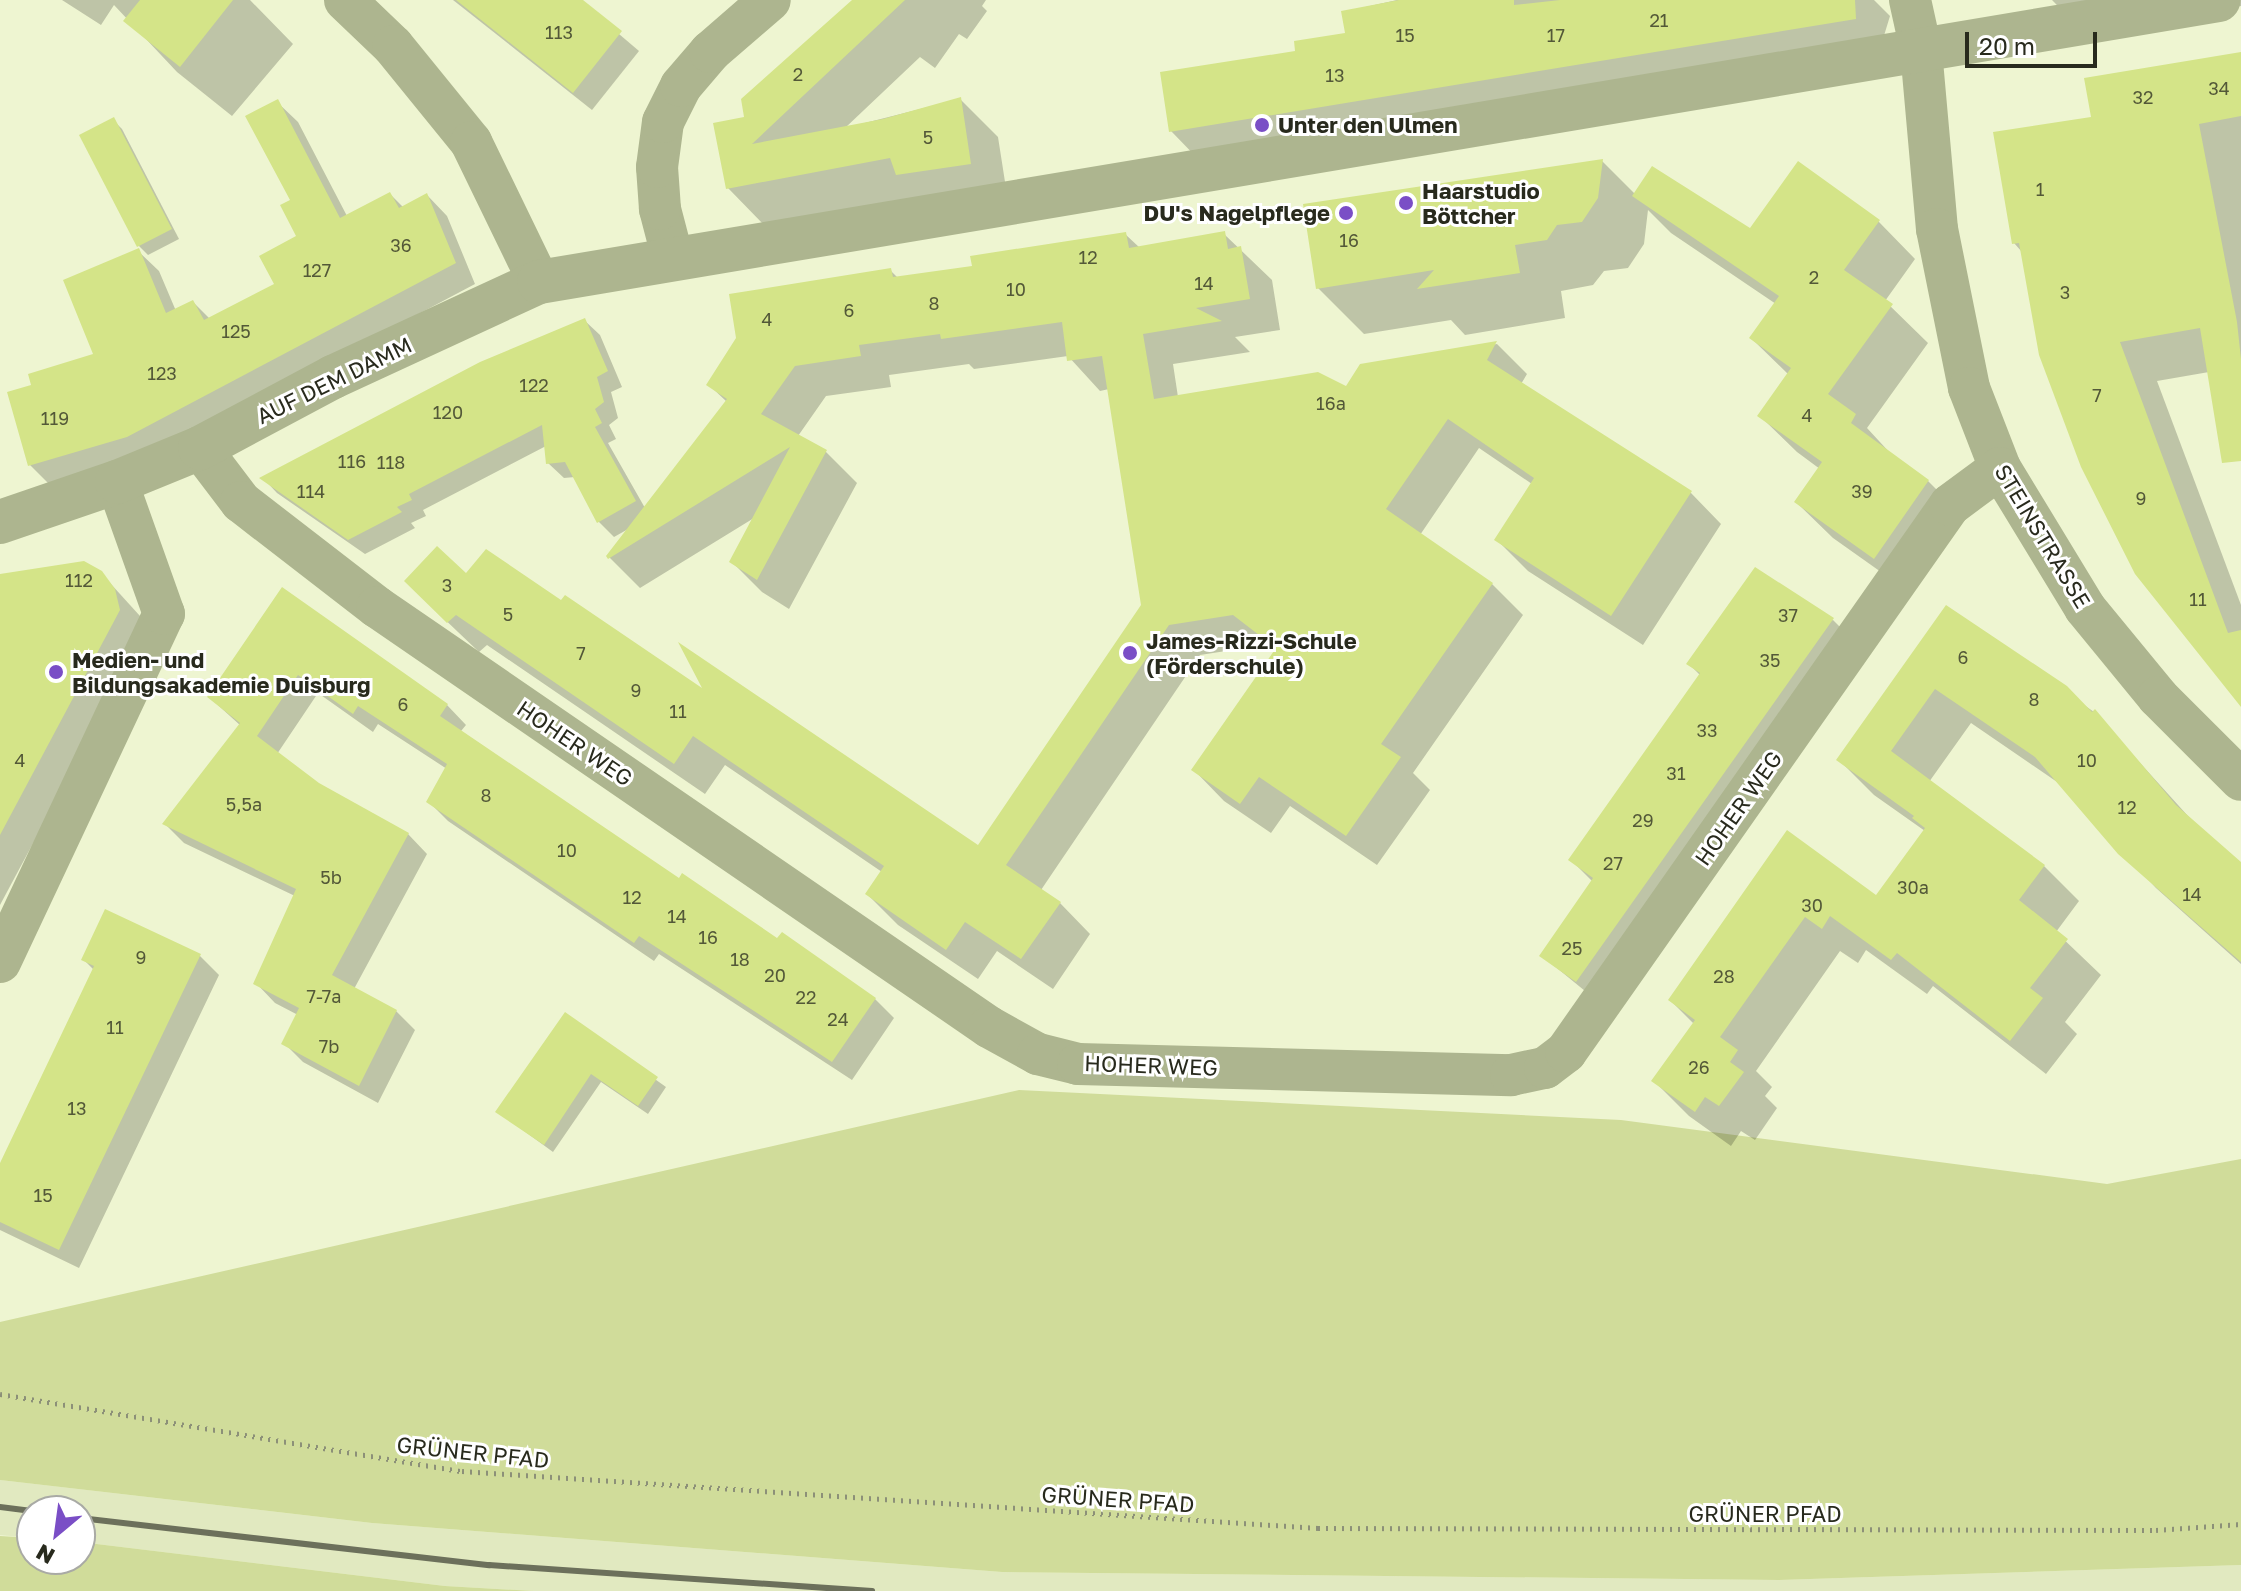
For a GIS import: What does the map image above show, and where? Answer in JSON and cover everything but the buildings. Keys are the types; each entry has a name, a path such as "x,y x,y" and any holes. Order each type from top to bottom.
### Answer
{"street":[{"path":"345,0 393,46 471,142 539,282"},
{"path":"770,0 710,52 681,86 663,122 657,167 660,209 673,259 2218,0"},
{"name":"STEINSTRASSE","path":"1910,0 1921,50 1937,229 1969,388 2000,468 2085,608 2158,697 2241,780"},
{"name":"AUF DEM DAMM","path":"0,522 117,482 200,448 333,377 539,282 673,259"},
{"name":"HOHER WEG","path":"200,448 241,502 377,607 989,1027 1038,1054 1078,1064 1511,1075 1545,1068 1566,1052 1950,505 2000,468"},
{"path":"0,962 164,614 117,482"}],"path":[{"name":"GRÜNER PFAD","path":"0,1394 462,1471 1318,1528 2156,1530 2241,1524"}],"shaded area":[{"path":"1019,1090 1621,1120 2107,1184 2241,1159 2241,1565 1779,1580 1002,1572 372,1523 0,1480 0,1322"},
{"path":"0,1480 372,1523 1002,1572 1779,1580 2241,1565 2241,1591 534,1591 445,1586 96,1544 96,1495 16,1495 16,1536 0,1535"},
{"path":"0,1536 16,1537 16,1575 96,1575 96,1544 445,1586 534,1591 0,1591"}],"railway":[{"path":"0,1507 16,1509"},
{"path":"96,1520 489,1565 872,1591"}],"place":[{"name":"Unter den Ulmen","path":"1262,125"},
{"name":"Haarstudio Böttcher","path":"1406,203"},
{"name":"DU's Nagelpflege","path":"1346,213"},
{"name":"James-Rizzi-Schule (Förderschule)","path":"1130,653"},
{"name":"Medien- und Bildungsakademie Duisburg","path":"56,672"}]}
